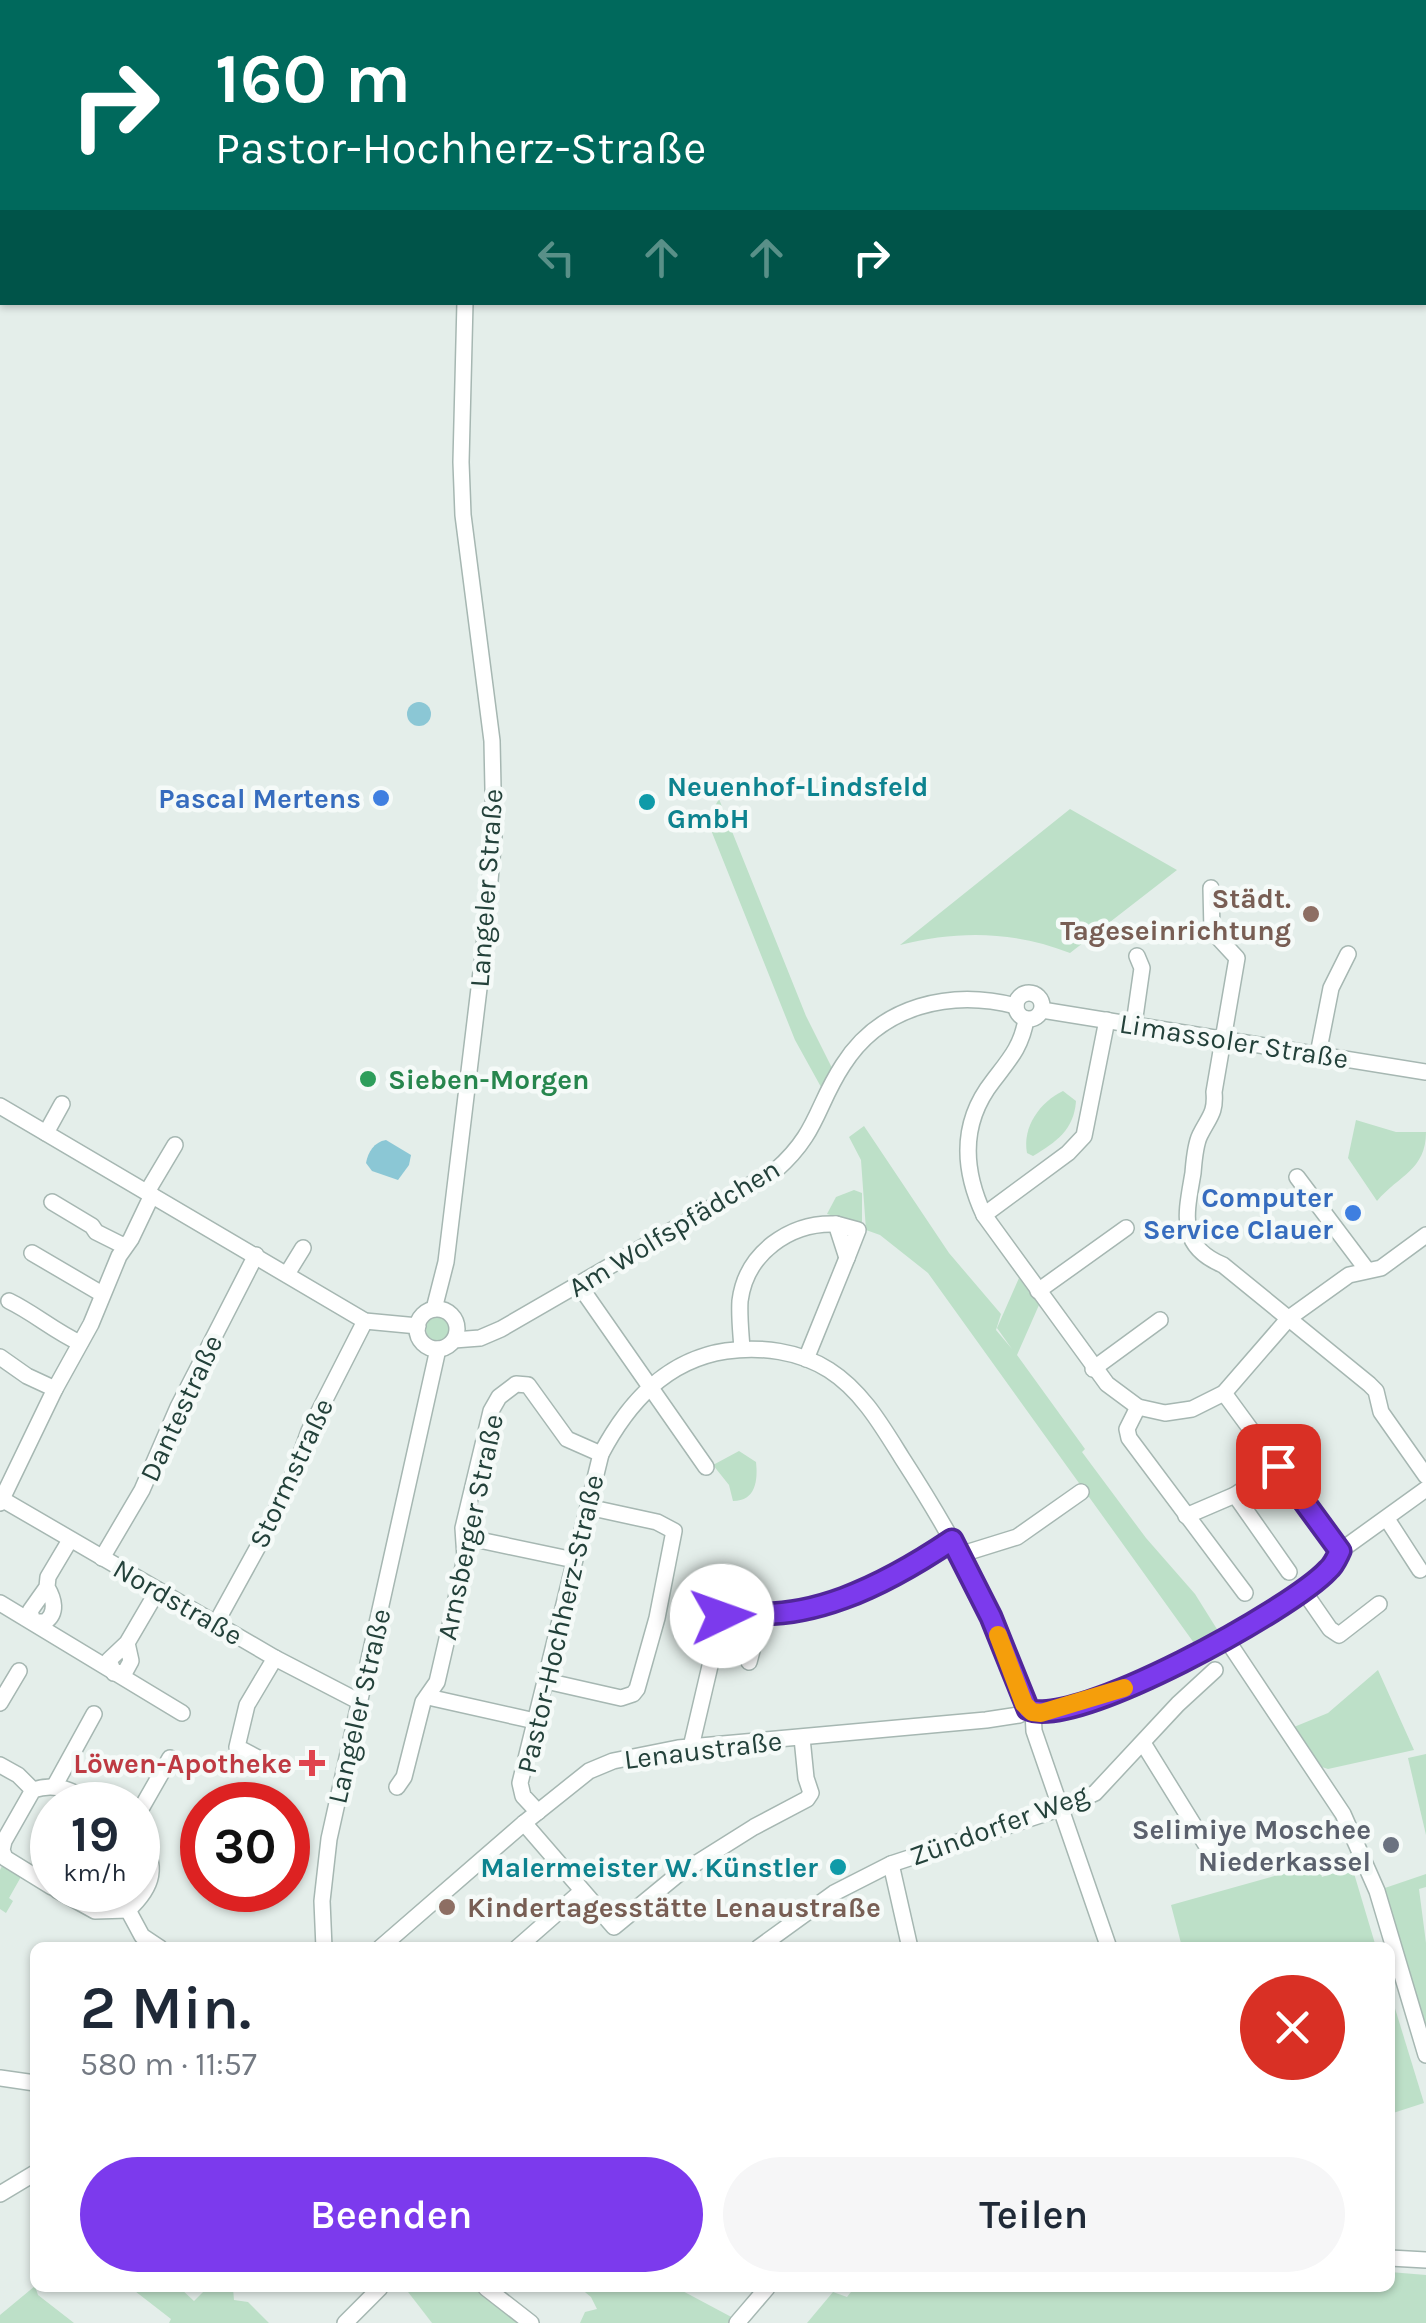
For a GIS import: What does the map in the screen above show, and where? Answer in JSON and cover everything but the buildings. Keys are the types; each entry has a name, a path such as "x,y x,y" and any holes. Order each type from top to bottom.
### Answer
{"street":[{"name":"Langeler Straße","path":"447,1315 446,1262 488,909 494,827 491,731 463,514 465,305"},
{"path":"1211,888 1212,931 1237,958 1214,1092 1216,1112 1198,1137 1187,1232 1207,1258 1224,1266 1369,1384 1376,1392 1380,1412 1426,1476"},
{"path":"1318,1054 1328,996 1348,954"},
{"path":"1134,1024 1142,968 1138,956"},
{"path":"1021,1012 1036,1018 1042,1010 1040,999 1032,993 1021,996 1018,1049 989,1086 970,1126 968,1169 984,1215 1093,1368 1121,1398 1138,1407 1174,1413 1224,1393 1289,1318 1348,1275 1381,1268 1426,1235"},
{"name":"Am Wolfspfädchen","path":"454,1340 480,1338 501,1329 776,1170 809,1134 842,1065 871,1033 893,1018 931,1002 954,998 984,999 1021,1012"},
{"name":"Limassoler Straße","path":"1042,1010 1424,1071"},
{"path":"984,1215 1068,1153 1084,1136 1107,1020"},
{"path":"1424,1071 1426,1053"},
{"path":"46,1133 62,1104"},
{"path":"3,1114 46,1133 365,1321 418,1326"},
{"path":"1,1500 100,1305 124,1246 131,1239 175,1145"},
{"path":"1298,1178 1367,1270"},
{"path":"52,1202 124,1246"},
{"path":"742,1349 740,1302 756,1261 773,1243 799,1228 836,1224 847,1258 806,1359"},
{"path":"1038,1290 1126,1228"},
{"path":"288,1274 303,1248"},
{"path":"32,1253 70,1275 72,1280 102,1294"},
{"name":"Dantestraße","path":"102,1558 142,1490 178,1408 256,1255"},
{"path":"579,1285 706,1466"},
{"path":"9,1301 52,1330 80,1343"},
{"path":"447,1315 454,1340 438,1349 423,1342 418,1326 423,1315 447,1315 475,1328 501,1329"},
{"path":"1093,1368 1160,1320"},
{"name":"Stormstraße","path":"216,1623 260,1543 294,1473 309,1430 365,1321"},
{"name":"Langeler Straße","path":"324,1942 322,1901 329,1839 438,1349"},
{"name":"Pastor-Hochherz-Straße","path":"538,1812 523,1796 520,1783 601,1454 618,1425 650,1386 685,1362 742,1349 777,1351 830,1371 860,1397 888,1434 956,1548 991,1617 1024,1704 1032,1711 1034,1732 1107,1942"},
{"path":"0,1357 54,1390"},
{"name":"Arnsberger Straße","path":"397,1787 404,1777 424,1702 436,1682 465,1558 464,1528 491,1411 510,1387 528,1385 567,1439 601,1454"},
{"path":"1224,1393 1340,1551"},
{"path":"1138,1407 1127,1429 1129,1438 1245,1593"},
{"path":"1186,1516 1234,1496 1278,1466"},
{"name":"Lenaustraße","path":"387,1942 524,1823 602,1765 636,1754 986,1720 1098,1698 1151,1678 1227,1640 1303,1590 1329,1570 1340,1551 1426,1488"},
{"path":"724,1609 752,1616 820,1604 866,1590 956,1548 1016,1537 1081,1492"},
{"path":"1234,1496 1289,1572"},
{"name":"Nordstraße","path":"1,1500 275,1658 358,1701"},
{"path":"546,1681 621,1698 632,1694 637,1689 656,1618 674,1532 657,1522 588,1507"},
{"path":"1387,1519 1420,1570"},
{"path":"465,1537 574,1560"},
{"path":"33,1622 45,1622 54,1612 48,1577 70,1540"},
{"path":"691,1748 729,1586 723,1578 726,1572"},
{"path":"114,1673 124,1672 132,1661 127,1643 158,1590"},
{"path":"1303,1590 1330,1629 1339,1634 1378,1604"},
{"path":"0,1603 182,1713"},
{"path":"750,1662 758,1628 752,1616"},
{"path":"1227,1640 1343,1814 1377,1891 1392,1942"},
{"path":"275,1658 247,1706 237,1747 275,1767"},
{"path":"0,1704 19,1670"},
{"name":"Zündorfer Weg","path":"766,1942 834,1893 891,1864 1062,1808 1095,1793 1215,1670"},
{"path":"428,1697 535,1720"},
{"path":"57,1782 94,1714"},
{"path":"524,1823 614,1927 676,1876 754,1826 807,1799 811,1793 802,1738"},
{"path":"1143,1743 1216,1861"},
{"path":"156,1782 170,1758"},
{"path":"0,1765 30,1787"},
{"path":"30,1796 2,1850 13,1864 30,1874"},
{"path":"891,1864 909,1942"},
{"path":"524,1942 582,1891"},
{"path":"129,1912 136,1928 153,1942"},
{"path":"1395,1951 1426,2054"},
{"path":"0,2078 30,2083"},
{"path":"0,2194 30,2176"},
{"path":"1395,2258 1426,2260"},
{"path":"345,2323 376,2292"},
{"path":"491,2292 531,2323"},
{"path":"737,2323 764,2292"}],"green space":[{"path":"719,799 806,1016 832,1068 821,1087 795,1040 707,820"},
{"path":"1070,809 1177,870 1070,953 1028,940 986,935 900,945"},
{"path":"1063,1091 1076,1101 1068,1127 1041,1151 1033,1156 1027,1153 1027,1134 1034,1116"},
{"path":"1356,1120 1396,1132 1426,1132 1416,1164 1377,1201 1348,1158"},
{"path":"864,1126 949,1253 1001,1314 996,1330 1012,1349 997,1328 1019,1278 1039,1305 1017,1355 1085,1449 1082,1452 1146,1538 1195,1594 1220,1634 1194,1643 928,1273 880,1235 866,1230 861,1160 849,1137"},
{"path":"854,1190 862,1193 862,1224 827,1214 836,1197"},
{"path":"438,1317 450,1329 438,1341 426,1329"},
{"path":"739,1451 756,1462 756,1476 751,1493 733,1501 729,1485 713,1465"},
{"path":"1378,1670 1414,1750 1328,1769 1322,1767 1294,1727 1328,1713"},
{"path":"1426,1754 1426,1835 1408,1758"},
{"path":"3,1864 22,1875 9,1898 13,1901 6,1913 0,1909"},
{"path":"1317,1864 1322,1877 1353,1870 1375,1942 1181,1942 1171,1905"},
{"path":"1426,1874 1426,1887 1419,1889 1426,1943 1426,2029 1379,1890"},
{"path":"1395,2008 1424,2103 1395,2112"},
{"path":"1395,2272 1426,2275 1426,2323 807,2323 833,2292 847,2297 851,2292 1395,2292"},
{"path":"30,2290 74,2323 0,2323 0,2315"},
{"path":"136,2292 184,2292 194,2301 203,2292 233,2292 234,2300 248,2302 269,2323 169,2323 171,2319"},
{"path":"408,2292 479,2292 518,2323 432,2323"},
{"path":"585,2292 684,2292 737,2320 580,2323 585,2312 597,2309"}],"water":[{"path":"419,702 431,714 419,726 407,714"},
{"path":"386,1140 411,1155 398,1180 372,1171 366,1163 372,1148"}],"slow traffic":[{"path":"998,1635 1024,1704 1032,1712 1041,1713 1124,1688"}],"place":[{"name":"Pascal Mertens","path":"381,798"},
{"name":"Neuenhof-Lindsfeld GmbH","path":"647,802"},
{"name":"Städt. Tageseinrichtung","path":"1311,914"},
{"name":"Sieben-Morgen","path":"368,1079"},
{"name":"Computer Service Clauer","path":"1353,1213"},
{"name":"Löwen-Apotheke","path":"312,1763"},
{"name":"Selimiye Moschee Niederkassel","path":"1391,1845"},
{"name":"Malermeister W. Künstler","path":"838,1867"},
{"name":"Kindertagesstätte Lenaustraße","path":"447,1907"}],"route":[{"path":"722,1616 724,1609 752,1616 851,1596 903,1573 952,1540 991,1617 1028,1709 1041,1713 1098,1698 1151,1678 1227,1640 1329,1570 1340,1551 1278,1466"}]}
